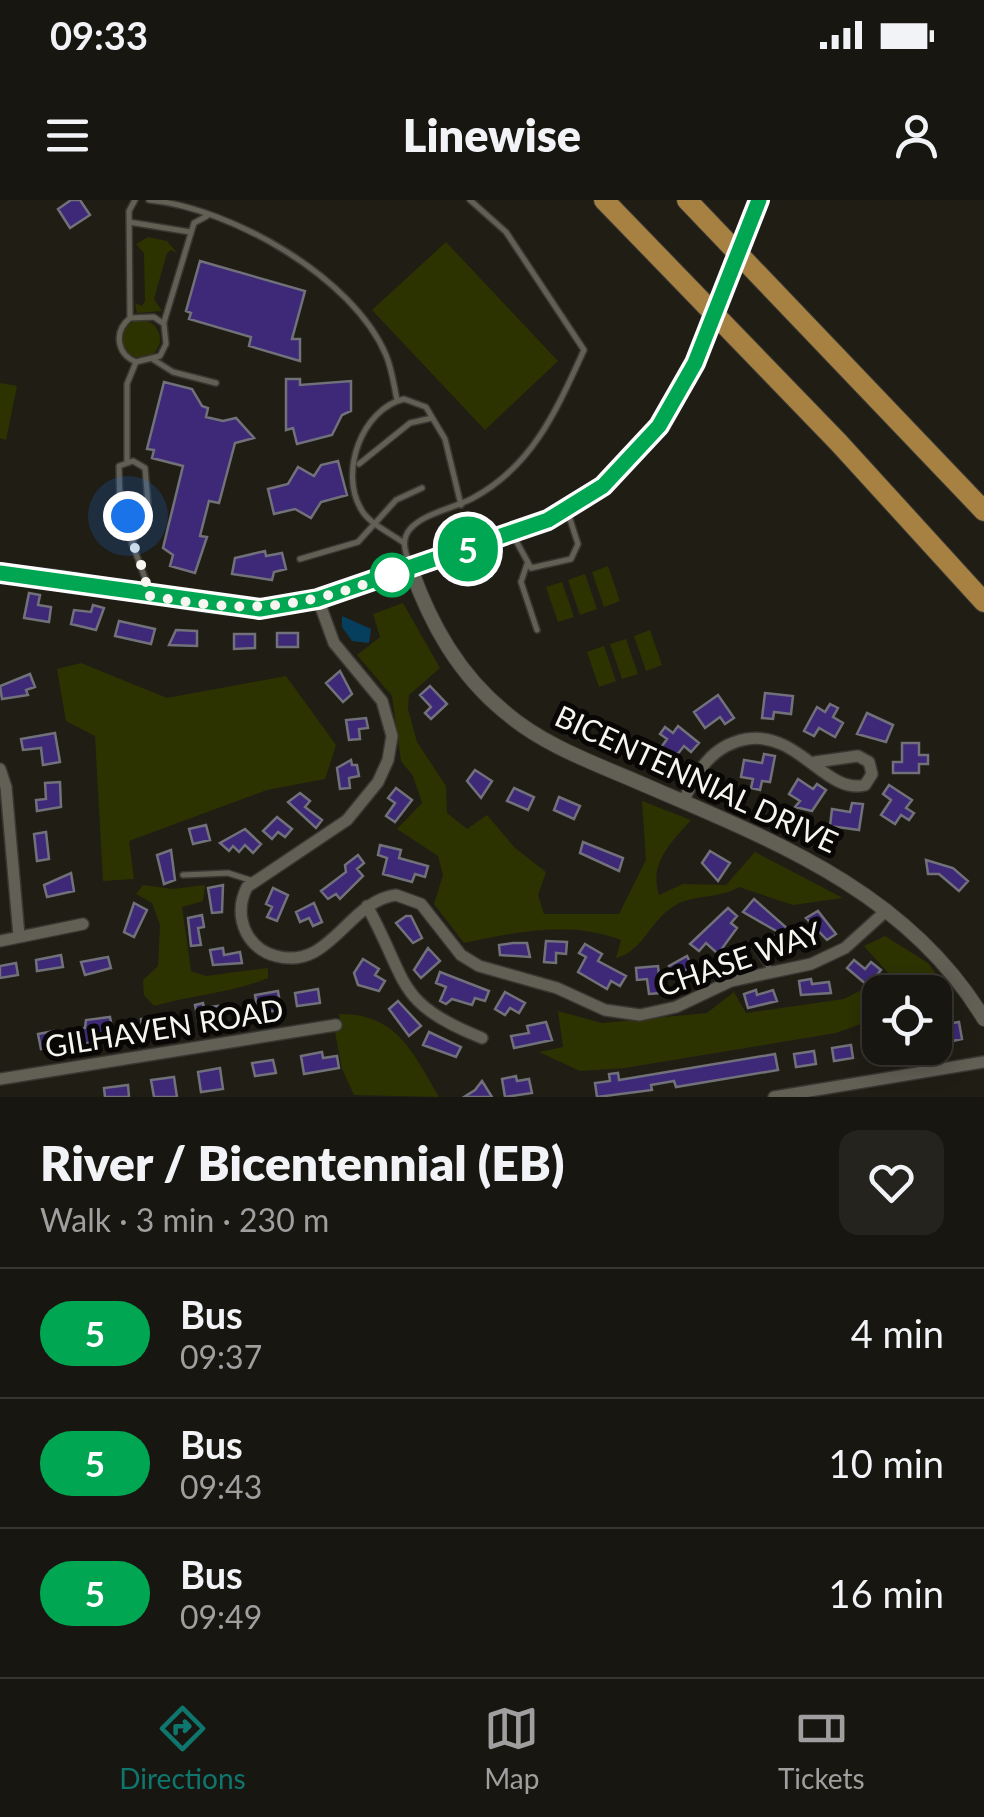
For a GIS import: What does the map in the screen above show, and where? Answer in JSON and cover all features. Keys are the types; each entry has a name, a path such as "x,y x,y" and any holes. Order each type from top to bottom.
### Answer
{"highway":[{"path":"604,200 840,443 984,602"},
{"path":"687,200 984,511"}],"street":[{"path":"0,573 40,575 145,595 260,609 318,599 513,534 567,510 603,486 644,446 695,363 759,200"},
{"name":"BICENTENNIAL DRIVE","path":"411,569 435,628 463,669 502,710 560,748 815,860 887,910 949,969 984,1019"},
{"path":"318,599 334,643 382,701 390,724 391,748 378,782 347,820 253,880 242,897 242,920 252,942 272,956 296,958 319,951 368,906 414,1001 436,1019 482,1038"},
{"path":"683,802 703,764 732,743 755,738 779,741 814,762"},
{"path":"0,769 6,787 18,936"},
{"name":"CHASE WAY","path":"368,906 384,896 410,898 421,904 469,960 557,988 605,1010 640,1015 664,1011 729,982 834,954 887,910"},
{"path":"0,941 83,924"},
{"name":"GILHAVEN ROAD","path":"0,1079 336,1025"},
{"path":"774,1097 984,1062"}],"lane":[{"path":"130,318 129,222 135,200"},
{"path":"149,200 210,216 288,254 333,286 381,346 397,400"},
{"path":"411,569 404,543 408,532 420,521 500,482 533,449 584,350 506,232 470,200"},
{"path":"164,324 154,317 130,318 122,326 119,342 124,354 136,362 154,360 165,349 164,324 190,232 194,223 210,216"},
{"path":"129,222 190,232"},
{"path":"154,360 172,372 216,383"},
{"path":"136,362 127,384 127,461 117,472 120,508 146,578 145,595"},
{"path":"404,543 364,514 357,500 356,466 364,425 381,407 397,400 416,400 437,422 461,504"},
{"path":"356,466 410,423 424,417 437,422"},
{"path":"127,461 146,468 147,509 132,547"},
{"path":"300,559 350,547 377,524 396,500 422,488"},
{"path":"120,508 134,518 147,509"},
{"path":"527,564 543,568 576,555 577,538 567,510"},
{"path":"513,534 527,564 521,582 536,630"},
{"path":"183,874 228,873 253,880"},
{"path":"729,982 730,960 742,945 754,945 772,972"}],"green space":[{"path":"148,237 167,241 178,254 171,250 167,253 154,299 162,311 137,313 135,303 142,306 145,301 144,253 136,244"},
{"path":"446,242 558,361 485,430 372,310"},
{"path":"141,320 154,326 160,339 154,352 141,358 128,352 122,339 128,326"},
{"path":"0,383 17,386 6,440 0,438"},
{"path":"608,566 620,601 604,607 592,572"},
{"path":"585,574 597,609 580,615 568,580"},
{"path":"562,582 574,617 558,622 546,587"},
{"path":"403,603 440,668 409,695 408,709 417,742 446,786 447,813 467,829 487,815 515,848 546,872 538,895 544,914 619,914 646,860 642,801 691,820 659,864 659,895 683,884 726,885 755,852 843,898 793,905 739,887 691,899 667,911 633,949 616,958 621,940 582,930 543,930 464,943 434,904 443,875 438,856 397,829 422,803 413,776 401,761 392,696 357,655 380,637 373,614"},
{"path":"650,630 662,665 646,671 634,636"},
{"path":"626,639 638,674 622,679 610,644"},
{"path":"604,646 616,681 599,687 587,652"},
{"path":"81,663 167,698 286,676 336,745 325,779 267,790 129,841 134,879 103,881 95,736 66,721 57,669"},
{"path":"143,885 173,889 205,885 203,901 182,907 191,971 206,976 268,968 268,978 154,1006 144,995 143,980 158,966 160,925 152,903 136,894"},
{"path":"885,936 928,963 937,975 890,975 864,946"},
{"path":"862,990 862,1024 836,1033 625,1068 580,1071 539,1052 563,1047 558,1011 602,1023 707,1013 734,992 746,1013 844,999"},
{"path":"339,1014 359,1015 389,1028 411,1051 439,1097 354,1095 342,1069 335,1032 342,1029"}],"water":[{"path":"342,616 371,629 369,643 352,641 342,627"}],"building":[{"path":"71,200 80,200 90,215 70,228 58,209"},
{"path":"200,261 305,291 292,339 300,339 300,361 249,346 251,337 189,319 191,313 186,311"},
{"path":"286,379 300,379 300,385 351,381 351,411 342,415 332,435 297,444 293,428 286,430"},
{"path":"164,382 192,389 202,406 208,408 206,417 223,421 236,418 254,438 235,443 219,503 209,501 200,536 207,537 195,573 170,566 173,555 163,548 183,466 152,458 154,450 147,449"},
{"path":"338,461 347,495 321,502 311,518 295,509 274,514 268,489 288,484 298,467 314,476 321,465"},
{"path":"265,551 266,556 282,553 286,569 274,572 272,580 232,574 235,558"},
{"path":"29,593 40,595 38,605 51,607 49,622 24,618"},
{"path":"93,605 104,608 96,630 71,624 74,610 91,612"},
{"path":"119,621 155,629 151,644 115,636"},
{"path":"176,630 197,631 197,646 169,645"},
{"path":"277,633 298,633 298,647 277,647"},
{"path":"234,634 255,634 255,648 234,649"},
{"path":"340,671 352,694 343,702 326,683"},
{"path":"30,674 35,687 26,690 28,695 2,699 0,686"},
{"path":"430,686 447,704 431,719 425,713 431,707 420,695"},
{"path":"765,693 793,696 791,714 774,712 773,719 762,718"},
{"path":"718,695 734,718 725,724 720,717 705,728 694,712"},
{"path":"830,704 838,708 833,717 843,723 835,737 819,728 814,736 804,731 817,707 825,712"},
{"path":"867,713 893,725 886,742 857,734"},
{"path":"366,718 368,728 359,729 360,739 349,740 346,720"},
{"path":"678,726 699,743 691,752 684,746 673,760 660,749 667,739 660,734 665,727 673,733"},
{"path":"55,733 60,762 43,765 41,748 23,750 21,739"},
{"path":"902,743 919,743 919,755 928,755 928,764 919,764 919,773 893,773 893,762 902,762"},
{"path":"764,754 775,756 770,782 762,781 760,790 751,788 753,779 741,777 744,760 762,763"},
{"path":"351,760 352,765 357,765 359,776 349,778 350,788 340,789 337,768"},
{"path":"475,770 492,781 481,798 467,781"},
{"path":"798,779 813,789 817,784 826,790 812,811 795,807 800,801 789,794"},
{"path":"60,782 61,807 37,811 36,800 46,799 45,783"},
{"path":"889,785 912,800 906,808 914,813 909,820 901,815 895,824 881,815 891,800 883,794"},
{"path":"396,788 412,800 395,822 386,816 395,803 388,798"},
{"path":"514,788 534,797 528,810 507,801"},
{"path":"300,793 310,801 305,807 322,820 316,828 288,802"},
{"path":"559,797 580,806 574,819 554,810"},
{"path":"852,803 863,804 859,830 830,826 832,809 850,812"},
{"path":"277,817 292,829 285,837 278,832 272,839 263,831"},
{"path":"206,825 210,840 193,844 189,829"},
{"path":"245,829 261,844 253,853 245,845 239,852 233,846 229,851 220,843"},
{"path":"46,832 49,859 37,861 34,834"},
{"path":"583,842 623,858 619,871 580,853"},
{"path":"380,845 401,850 399,858 428,866 425,877 415,874 412,882 383,874 387,858 378,855"},
{"path":"171,850 175,880 164,884 157,855"},
{"path":"710,851 730,863 718,881 702,863"},
{"path":"358,855 364,863 357,869 363,876 340,899 336,894 328,899 321,891 346,872 345,865"},
{"path":"926,860 953,868 968,881 959,891 939,874 928,874"},
{"path":"71,873 74,891 47,897 44,885"},
{"path":"223,885 222,912 212,913 208,888"},
{"path":"273,888 288,895 277,921 267,917 272,907 266,904"},
{"path":"754,899 797,937 788,947 783,943 776,951 768,944 778,932 743,912"},
{"path":"134,903 147,910 134,937 124,932"},
{"path":"314,903 322,922 313,926 309,918 300,922 296,912"},
{"path":"728,908 737,916 731,923 737,928 718,954 706,943 699,951 690,944"},
{"path":"818,911 836,934 827,940 806,918"},
{"path":"202,915 204,927 198,928 201,945 191,946 188,918"},
{"path":"411,916 422,938 413,943 396,923"},
{"path":"546,941 567,942 566,954 556,953 556,963 544,962"},
{"path":"527,943 530,957 500,955 499,945"},
{"path":"585,944 602,954 598,961 626,976 620,986 611,981 607,989 578,972 586,957 579,953"},
{"path":"223,948 224,955 240,952 242,963 213,965 210,950"},
{"path":"428,948 440,961 421,978 414,970"},
{"path":"61,955 63,967 37,971 36,960"},
{"path":"687,956 692,966 684,971 689,979 679,984 669,966"},
{"path":"108,957 111,968 85,975 81,962"},
{"path":"363,959 379,969 375,975 385,981 379,991 358,985 354,973"},
{"path":"854,960 865,969 871,962 881,970 877,975 862,975 862,981 847,968"},
{"path":"16,963 18,975 0,978 0,966"},
{"path":"658,966 661,993 649,994 647,979 637,980 636,968"},
{"path":"440,972 489,991 485,1001 475,998 472,1005 452,999 446,1004 440,1001 446,987 436,983"},
{"path":"811,979 812,984 829,982 831,993 801,995 799,981"},
{"path":"318,989 320,1003 297,1006 295,993"},
{"path":"756,990 757,995 773,990 777,1001 748,1008 744,994"},
{"path":"278,991 281,1010 258,1013 255,995"},
{"path":"505,992 525,1003 519,1013 510,1008 505,1015 495,1009"},
{"path":"398,1001 421,1026 409,1036 389,1009"},
{"path":"203,1003 204,1008 218,1006 220,1019 198,1022 195,1005"},
{"path":"160,1016 162,1030 143,1033 141,1019"},
{"path":"110,1017 114,1038 82,1044 79,1029 85,1028 86,1020"},
{"path":"546,1022 552,1040 514,1048 511,1036 529,1033 527,1026"},
{"path":"959,1022 962,1039 952,1041 952,1023"},
{"path":"54,1031 59,1046 41,1049 38,1034"},
{"path":"429,1032 461,1047 456,1057 423,1045"},
{"path":"851,1045 853,1058 834,1061 832,1048"},
{"path":"814,1051 816,1064 796,1067 794,1054"},
{"path":"322,1052 323,1058 337,1056 339,1068 304,1074 301,1056"},
{"path":"775,1054 778,1070 676,1087 674,1081 651,1085 652,1090 597,1097 595,1083 610,1081 609,1074 618,1073 619,1080"},
{"path":"273,1060 276,1073 255,1076 252,1063"},
{"path":"220,1068 223,1089 201,1092 198,1072"},
{"path":"516,1076 517,1081 529,1079 532,1093 505,1097 502,1079"},
{"path":"174,1077 177,1097 154,1097 151,1080"},
{"path":"482,1081 492,1097 464,1097 475,1090"},
{"path":"128,1085 129,1097 105,1097 104,1088"}],"bus line":[{"name":"5","path":"0,573 40,575 180,601 260,609 318,599 548,520 603,486 634,458 659,426 695,363 759,200"}],"route":[{"path":"128,516 120,508 146,578 145,595 260,609 318,599 392,575"}]}
